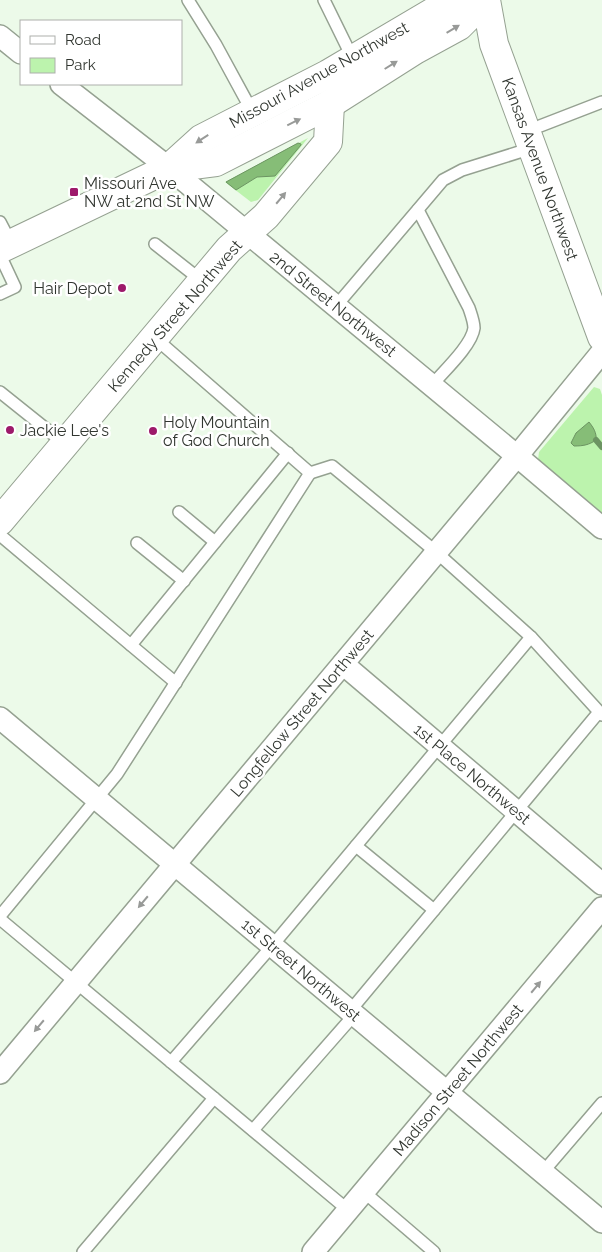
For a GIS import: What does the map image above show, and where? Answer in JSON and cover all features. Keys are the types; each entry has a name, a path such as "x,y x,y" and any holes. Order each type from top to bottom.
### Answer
{"street":[{"name":"Missouri Avenue Northwest","path":"169,168 200,139 354,60 429,9 450,2 477,0"},
{"name":"Missouri Avenue Northwest","path":"3,242 169,168 216,162 330,104 415,50 459,26 486,0"},
{"name":"Kansas Avenue Northwest","path":"486,0 512,37 536,137 602,337"},
{"path":"0,36 20,51"},
{"name":"2nd Street Northwest","path":"62,85 169,168 602,528"},
{"name":"Kennedy Street Northwest","path":"0,521 229,249 266,216 328,142 330,104"},
{"name":"Kansas Avenue Northwest","path":"536,137 602,301"},
{"name":"Longfellow Street Northwest","path":"0,1073 602,352"},
{"name":"1st Place Northwest","path":"343,664 602,884"},
{"name":"1st Street Northwest","path":"0,718 602,1222"},
{"name":"Madison Street Northwest","path":"313,1252 602,908"}],"lane":[{"path":"188,0 216,45 253,113"},
{"path":"324,0 354,60"},
{"path":"336,306 443,180 536,137 602,102"},
{"path":"418,210 469,308 474,326 472,336 432,385"},
{"path":"0,294 15,287 3,242"},
{"path":"155,244 202,281"},
{"path":"155,338 310,472"},
{"path":"0,392 65,444"},
{"path":"131,645 288,453"},
{"path":"253,1130 352,1013 434,910 600,713 531,637 436,552 332,466 310,472 117,774 0,917 348,1210"},
{"path":"179,512 215,542"},
{"path":"0,536 176,682"},
{"path":"136,543 184,581"},
{"path":"171,1062 272,946 531,637"},
{"path":"356,846 434,910"},
{"path":"83,1252 214,1098"},
{"path":"543,1172 602,1103"},
{"path":"364,1192 434,1252"}],"green space":[{"path":"308,138 258,200 251,202 225,182"},
{"path":"594,387 600,389 602,395 602,514 538,460 539,452"}],"shaded area":[{"path":"298,143 301,145 275,176 257,177 236,190 226,182"},
{"path":"589,422 595,433 596,440 586,445 574,446 571,443 576,433"}],"waterway":[{"path":"596,440 602,447"}],"place":[{"name":"Missouri Ave NW at 2nd St NW","path":"74,192"},
{"name":"Hair Depot","path":"122,288"},
{"name":"Jackie Lee's","path":"10,430"},
{"name":"Holy Mountain of God Church","path":"153,431"}]}
